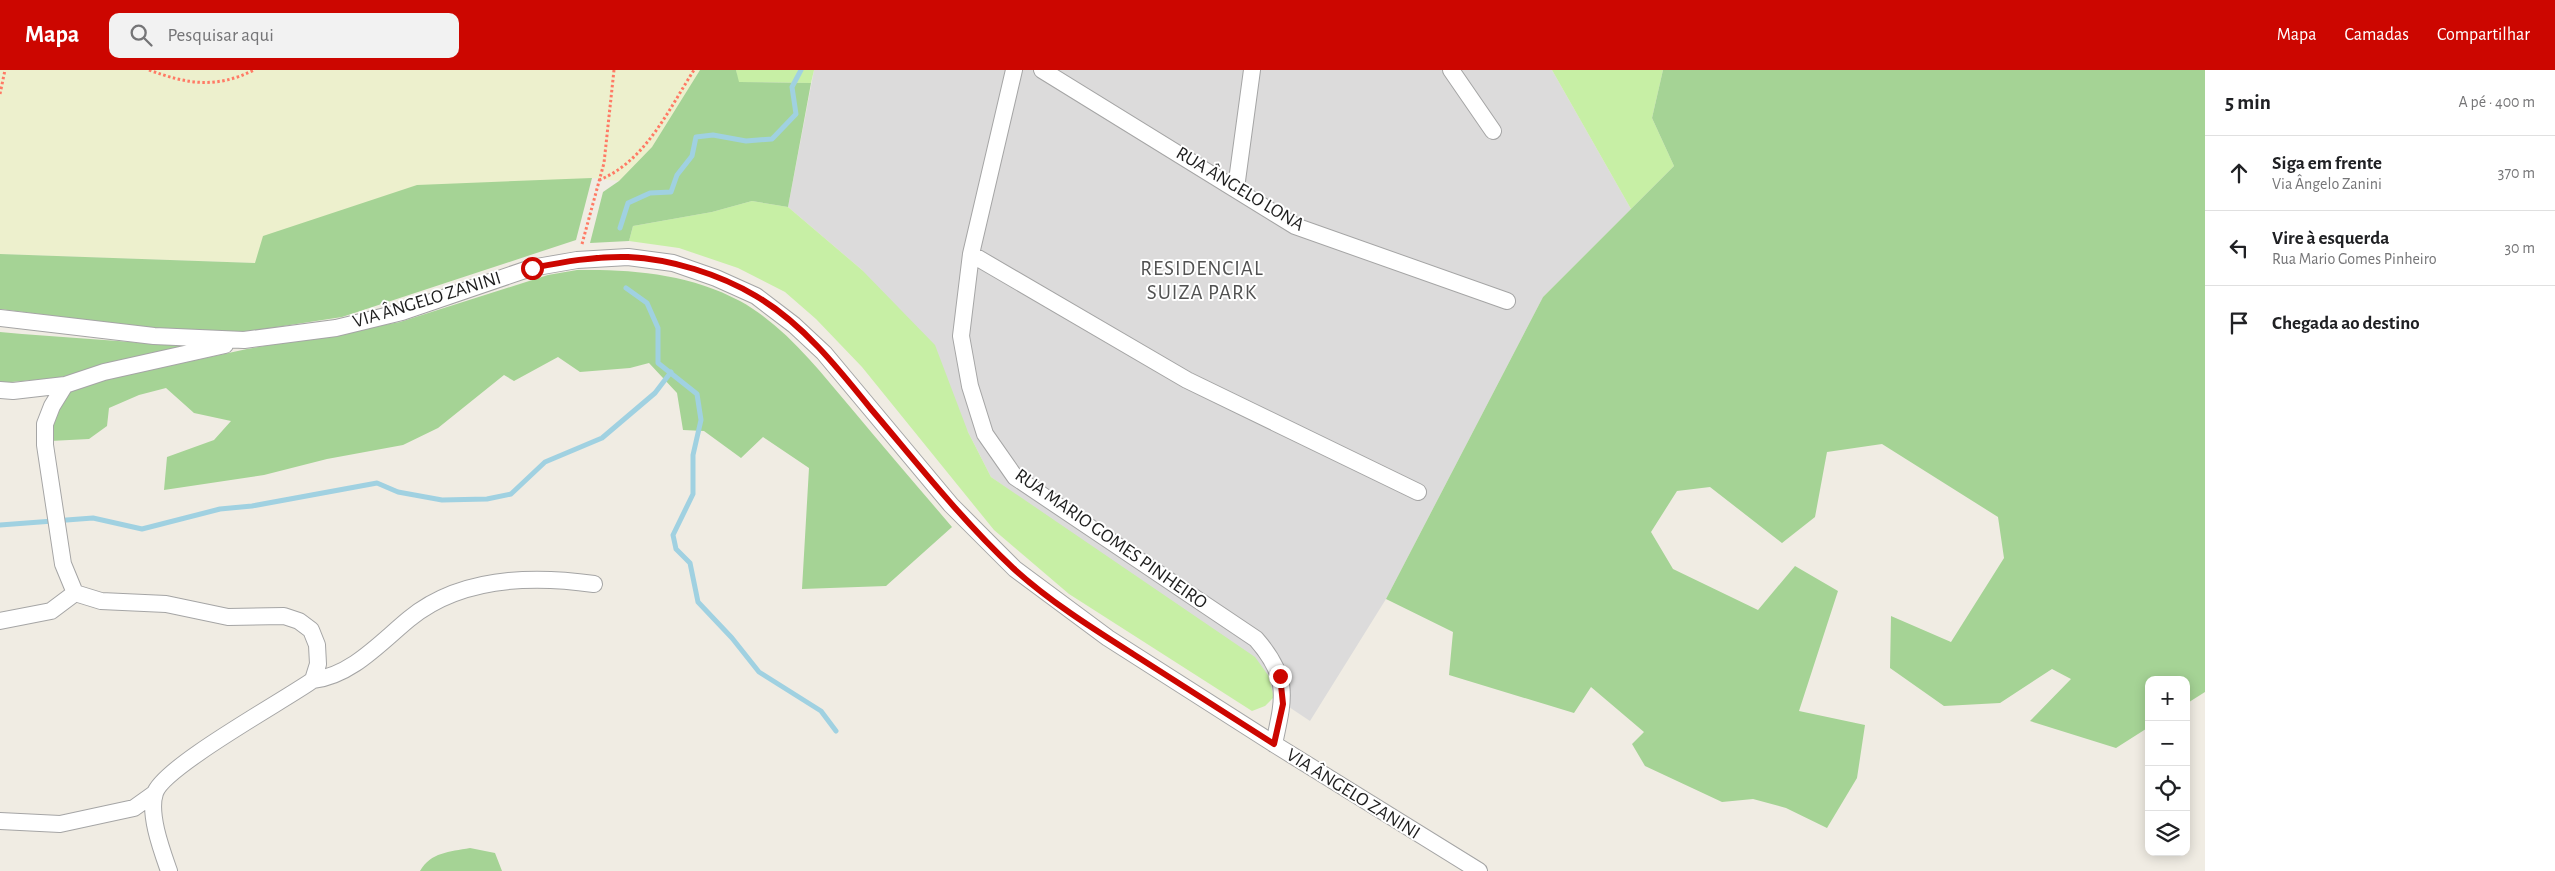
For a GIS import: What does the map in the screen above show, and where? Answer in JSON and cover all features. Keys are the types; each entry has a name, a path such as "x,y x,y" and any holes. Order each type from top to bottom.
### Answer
{"street":[{"name":"RUA MARIO GOMES PINHEIRO","path":"1014,70 971,254 961,336 970,386 985,434 1014,477 1256,639 1273,658 1280,676 1283,704 1274,744"},
{"name":"RUA ÂNGELO LONA","path":"1042,70 1295,226 1507,301"},
{"path":"1236,188 1252,70"},
{"path":"1451,70 1494,131"},
{"path":"971,254 1187,380 1418,492"},
{"name":"VIA ÂNGELO ZANINI","path":"0,318 154,336 244,340 336,328 402,312 532,268 578,260 628,257 673,263 716,278 756,296 794,325 824,353 951,505 1015,570 1108,638 1479,871"},
{"path":"0,390 12,391 65,385 104,372 244,340"},
{"path":"65,385 52,406 45,424 44,445 63,564 74,593"},
{"path":"0,821 60,824 134,808 155,793 162,781 197,754 314,680 325,679 349,667 381,644 410,618 444,596 485,583 568,580 594,584"},
{"path":"0,621 51,611 74,593"},
{"path":"74,593 101,601 166,604 228,617 284,616 299,621 311,630 317,645 318,664 314,680"},
{"path":"155,793 154,815 160,848 170,871"}],"path":[{"path":"0,94 6,70"},
{"path":"149,70 194,84 220,81 254,70"},
{"path":"578,260 604,163 614,70"},
{"path":"599,180 616,174 646,145 694,70"}],"shaded area":[{"path":"814,70 1552,70 1631,209 1543,297 1386,599 1310,721 1274,697 1268,675 991,477 968,432 862,270 788,207"}],"green space":[{"path":"0,70 700,70 652,147 619,181 592,178 255,263 0,254"},
{"path":"700,70 736,70 739,82 811,83 788,207 752,201 712,212 633,226 629,241 590,243 603,192 619,181 652,147"},
{"path":"736,70 814,70 811,83 738,82"},
{"path":"1552,70 1663,70 1652,118 1674,166 1631,209"},
{"path":"1663,70 2205,70 2205,692 2190,701 2190,676 2145,676 2145,730 2116,748 2030,721 2071,679 2052,669 2000,703 1944,706 1890,668 1891,616 1951,642 2004,558 1998,517 1882,444 1827,452 1815,517 1782,543 1710,487 1677,491 1651,532 1673,569 1758,610 1795,566 1838,591 1799,711 1865,725 1857,778 1827,828 1786,808 1753,799 1722,802 1645,766 1632,744 1644,732 1591,687 1574,713 1449,675 1453,632 1386,599 1543,297 1674,166 1652,118"},
{"path":"592,178 576,240 342,317 245,332 155,329 0,309 0,254 255,263 263,236 417,185"},
{"path":"752,201 788,207 862,270 935,345 968,432 991,477 1255,657 1268,675 1274,697 1265,706 1252,711 1069,594 994,530 862,367 816,319 785,292 738,268 679,248 629,241 633,226 712,212"},
{"path":"577,270 640,272 681,279 721,292 756,311 800,349 952,527 886,586 802,589 809,468 763,437 741,458 704,431 683,430 677,393 649,363 630,368 580,372 558,357 514,381 504,375 438,428 403,445 327,459 264,475 164,490 167,457 214,440 231,421 194,413 166,388 139,395 109,408 107,426 89,439 50,441 53,417 69,391 104,380 247,349 400,322 548,275"},
{"path":"0,332 186,346 57,378 0,383"},
{"path":"470,848 495,853 502,871 420,871 435,856"}],"waterway":[{"path":"620,228 628,203 650,193 671,192 677,175 692,156 696,137 713,135 746,141 772,139 796,114 792,87 801,70"},
{"path":"626,288 647,303 658,328 658,363 697,394 701,420 693,455 693,494 673,535 676,549 690,563 698,602 732,638 759,672 821,711 836,731"},
{"path":"0,525 93,518 142,529 220,509 252,506 377,483 398,492 442,500 487,499 511,494 545,462 602,438 655,393 671,372"}],"district":[{"name":"RESIDENCIAL SUIZA PARK","path":"1202,280"}],"route":[{"path":"532,268 578,260 628,257 673,263 716,278 756,296 794,325 824,353 951,505 985,540 1015,570 1060,604 1108,638 1274,744 1283,704 1280,676"}]}
